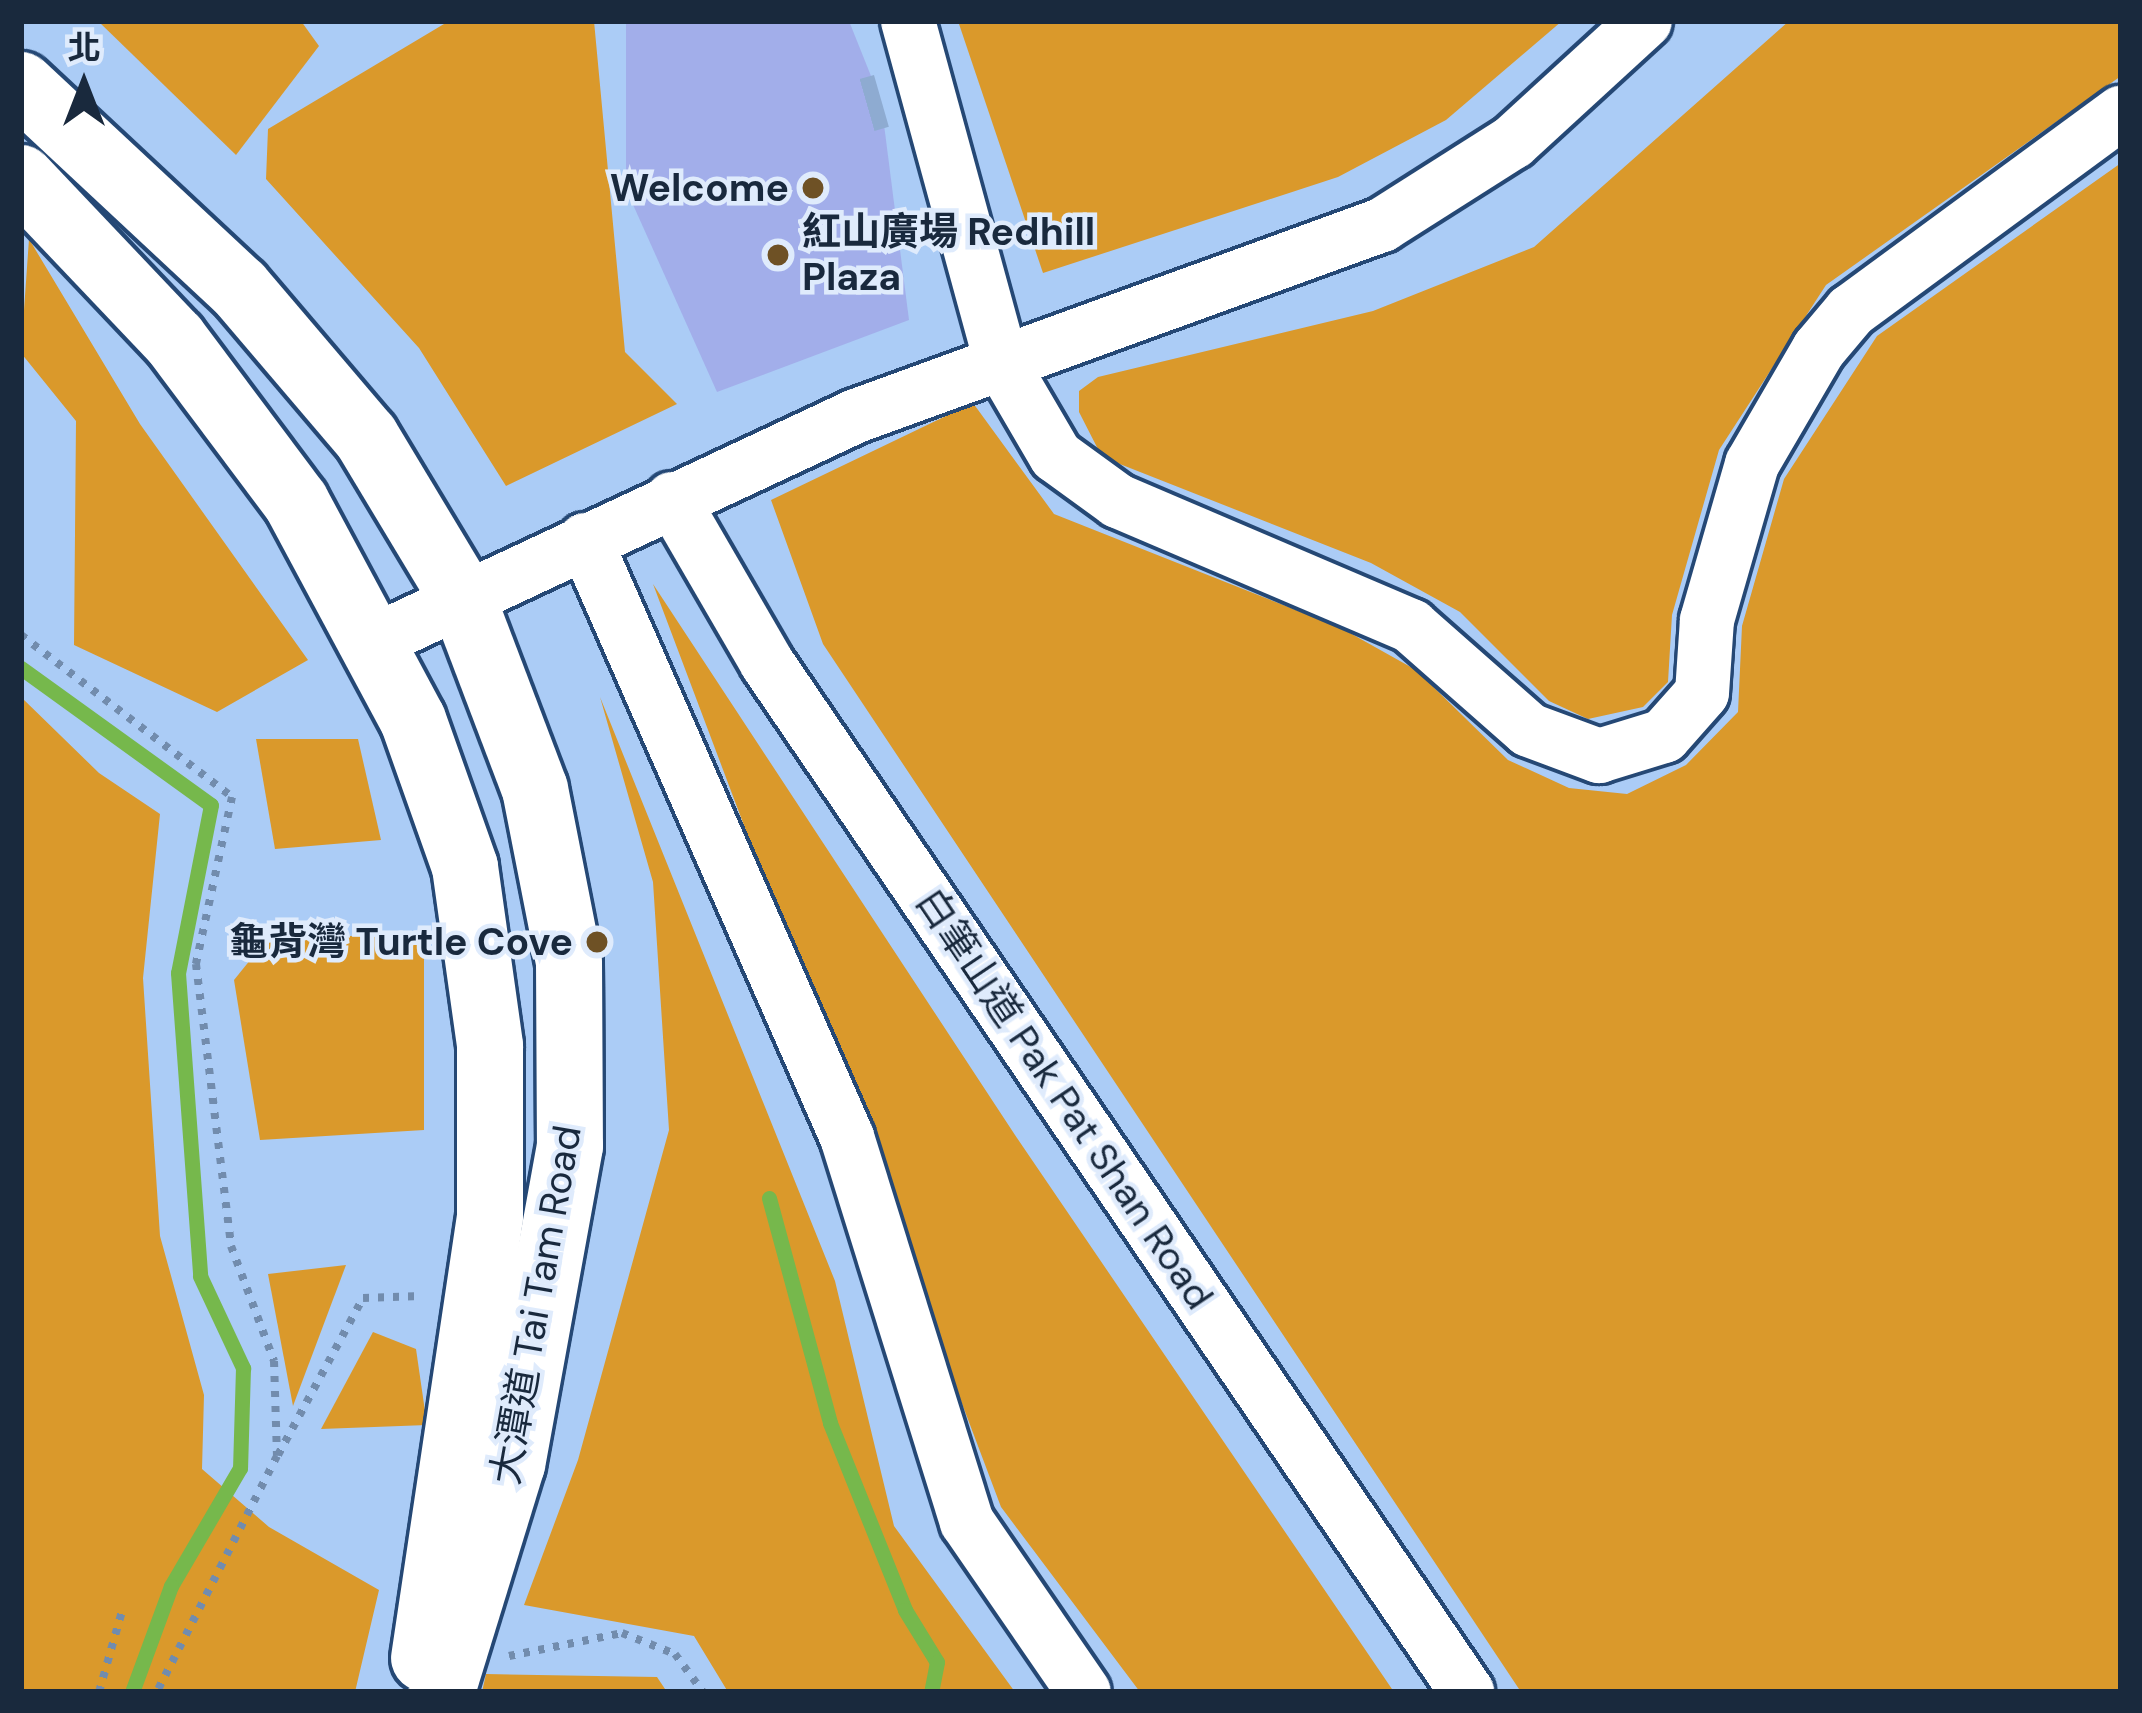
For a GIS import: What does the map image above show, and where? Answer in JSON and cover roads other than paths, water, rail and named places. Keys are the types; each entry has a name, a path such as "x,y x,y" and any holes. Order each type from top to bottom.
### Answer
{"main road":[{"name":"大潭道 Tai Tam Road","path":"21,86 304,358 419,517 462,597 547,837 569,962 574,1080 551,1268 443,1679"},
{"name":"大潭道 Tai Tam Road","path":"21,178 215,388 375,640 444,798 481,948 492,1138 483,1293 443,1679"}],"street":[{"path":"908,21 903,94 1001,362 1079,480 1355,596 1437,644 1553,745 1621,758 1664,736 1702,694 1707,620 1752,464 1820,349 1851,311 2121,113"},
{"path":"375,640 672,499 1001,362 1382,225 1514,142 1645,21"},
{"name":"白筆山道 Pak Pat Shan Road","path":"672,499 766,663 1467,1692"},
{"path":"585,540 847,1137 968,1522 1084,1692"}],"waterway":[{"path":"21,668 211,805 178,973 200,1276 243,1368 240,1468 171,1586 132,1692"},
{"path":"769,1198 830,1423 905,1610 937,1662 931,1692"}],"tunnel":[{"path":"867,105 881,101"}],"place":[{"name":"Welcome","path":"813,188"},
{"name":"紅山廣場 Redhill Plaza","path":"778,255"},
{"name":"龜背灣 Turtle Cove","path":"597,942"}]}
